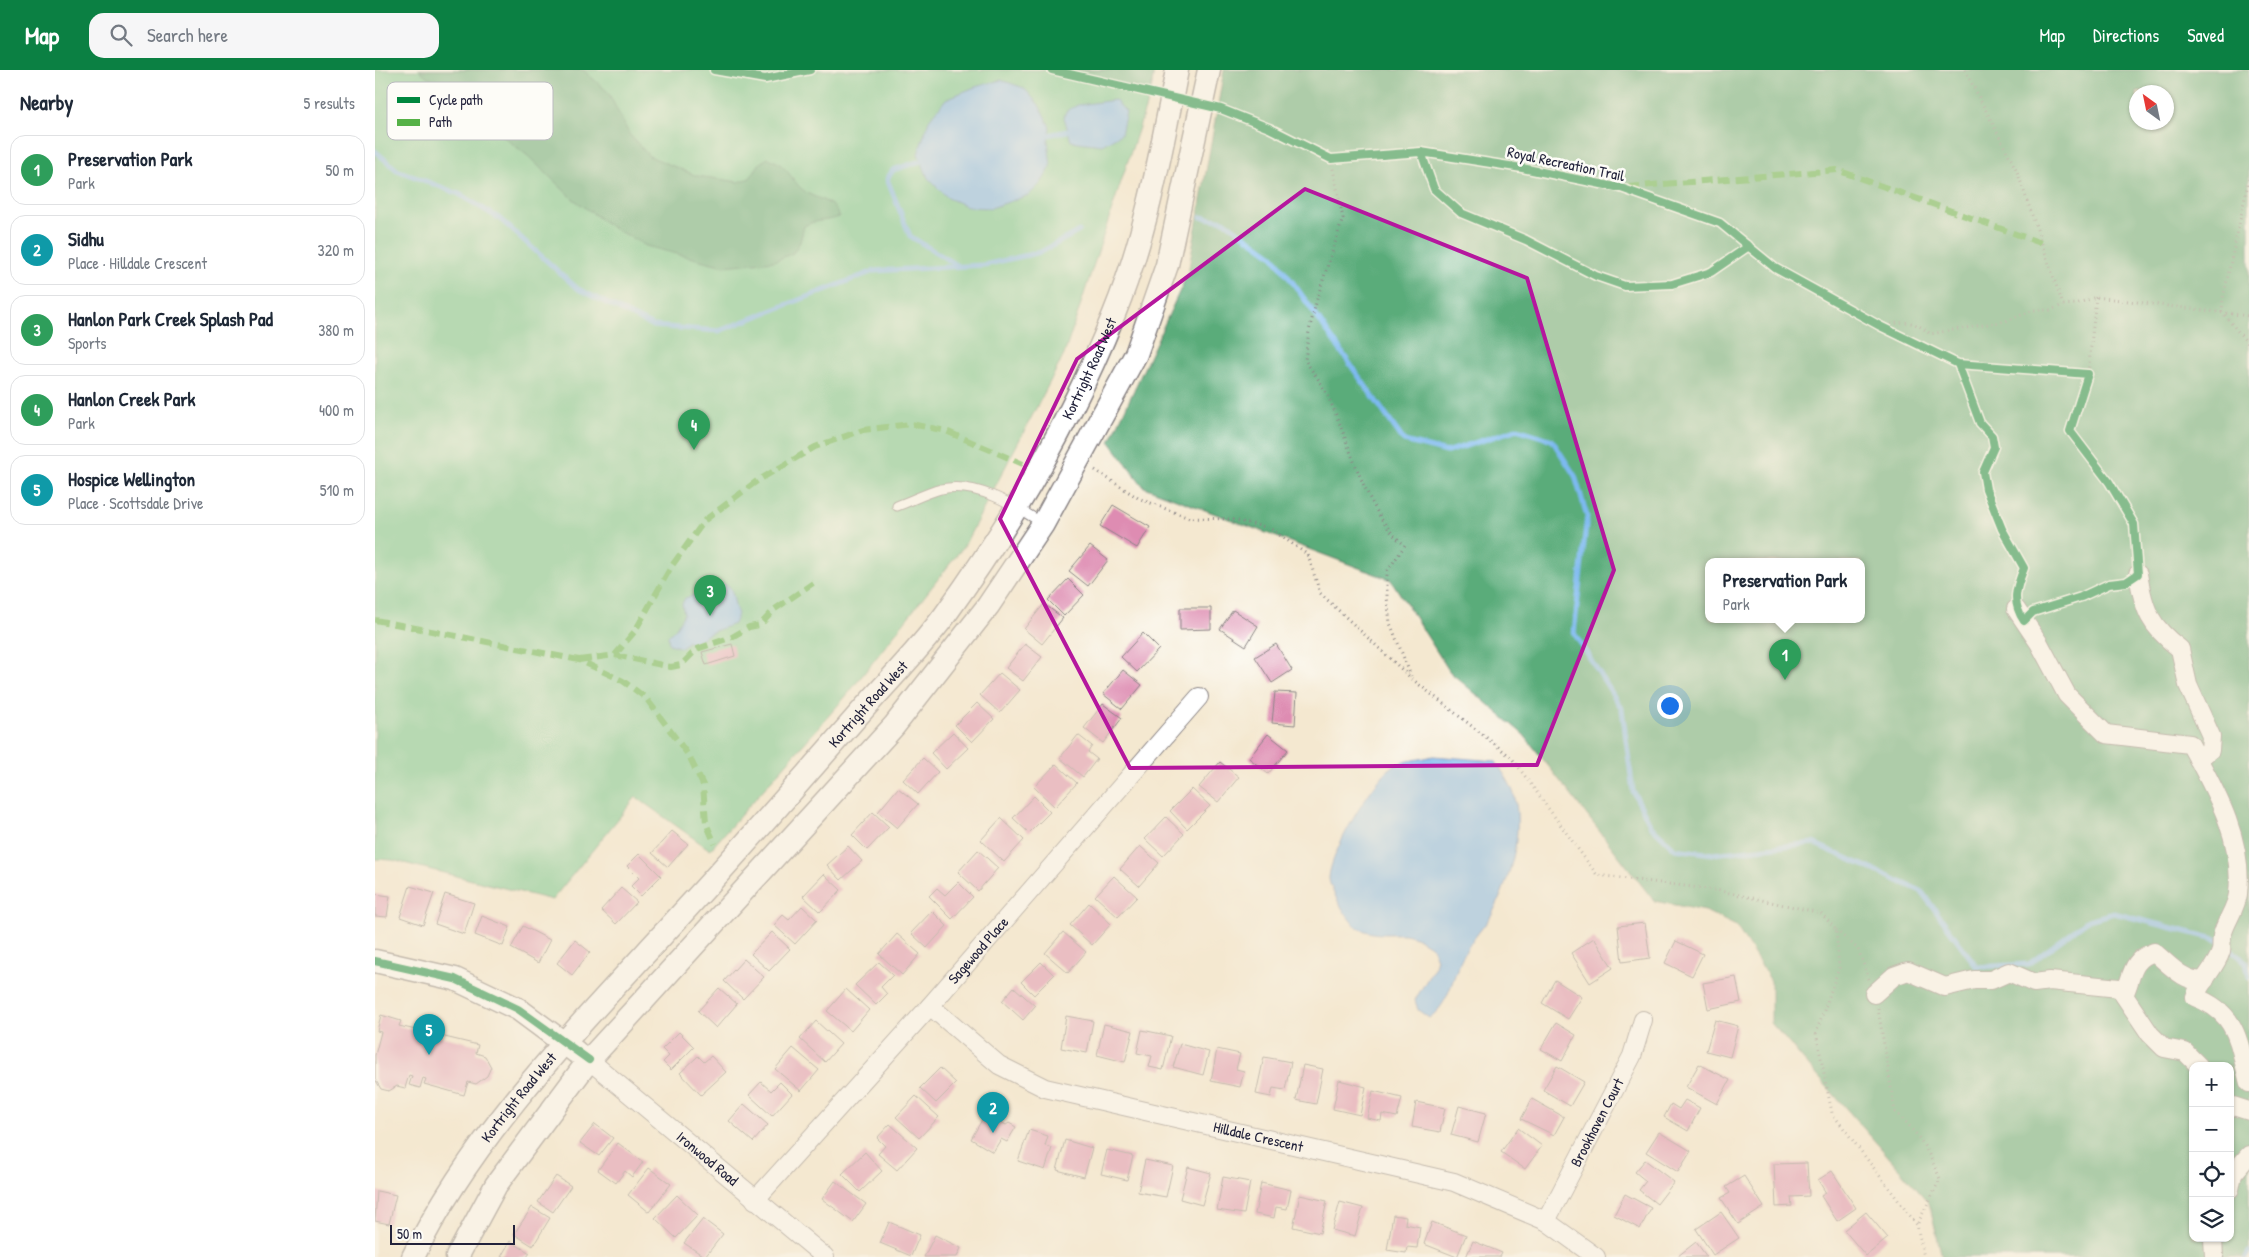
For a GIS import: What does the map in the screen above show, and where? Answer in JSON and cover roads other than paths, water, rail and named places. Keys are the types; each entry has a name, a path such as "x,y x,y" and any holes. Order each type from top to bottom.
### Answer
{"street":[{"name":"Kortright Road West","path":"413,1257 431,1220 470,1160 564,1043 739,852 944,617 1016,507 1056,442 1116,311 1141,233 1163,150 1177,70"},
{"name":"Kortright Road West","path":"457,1257 496,1184 589,1060 894,726 988,606 1043,524 1136,354 1167,266 1209,70"},
{"path":"2139,574 2143,604 2167,639 2180,649 2188,685 2211,736 2210,750 2198,759"},
{"path":"2020,615 2067,695 2106,734 2190,744 2223,806 2234,843 2238,872 2238,895 2232,915 2222,934 2221,951 2195,997 2212,1004 2232,1024 2245,1062 2249,1082"},
{"name":"Sagewood Place","path":"755,1200 930,1006 1199,696"},
{"path":"2124,995 2130,972 2135,964 2154,952 2187,979 2195,982 2205,980"},
{"path":"375,961 455,979 518,1009 589,1060"},
{"path":"1874,994 1894,976 1908,971 1945,987 1974,980 1991,980 2009,972 2034,983 2050,981 2119,988 2150,1034 2164,1048 2185,1052 2195,1062"},
{"name":"Hilldale Crescent","path":"930,1006 999,1065 1045,1088 1453,1182 1546,1221 1596,1257"},
{"name":"Brookhaven Court","path":"1546,1221 1632,1056 1643,1020"},
{"name":"Ironwood Road","path":"589,1060 825,1257"},
{"path":"2234,1106 2249,1112"},
{"path":"2234,1173 2249,1155"},
{"path":"2213,1242 2213,1257"}],"lane":[{"path":"897,506 941,489 970,488 1016,507 1043,524"}],"water":[{"path":"1001,80 1024,88 1039,105 1050,127 1048,141 1051,167 1041,183 1029,195 991,208 969,207 948,198 928,178 918,154 929,120 946,99 975,87"},
{"path":"1115,100 1126,112 1121,134 1102,145 1071,141 1064,117 1066,111 1078,105"},
{"path":"720,583 729,586 732,593 738,614 734,624 712,632 691,644 688,641 682,648 669,644 668,636 676,628 684,614 682,604 685,598"},
{"path":"1433,756 1495,761 1514,794 1517,824 1514,855 1499,899 1490,918 1466,950 1442,1005 1429,1018 1418,1010 1415,1000 1435,966 1437,959 1432,947 1419,939 1405,934 1380,934 1357,927 1340,904 1332,889 1329,878 1336,852 1353,818 1384,775 1392,767 1406,761"}],"waterway":[{"path":"1043,136 1067,131"},
{"path":"375,151 397,170 459,194 500,219 578,289 653,326 719,331 874,271 984,265 1041,252 1079,231"},
{"path":"927,159 893,170 887,179 910,236 958,266"},
{"path":"1201,217 1224,221 1273,256 1404,441 1447,452 1517,429 1552,440 1575,476 1587,516 1574,633 1622,709 1633,791 1651,826 1675,849 1713,854 1813,843 1921,891 1977,967 2029,964 2088,920 2114,913 2219,940"},
{"path":"2228,947 2246,962 2249,977"},
{"path":"2246,1257 2249,1252"}],"place":[{"name":"Hanlon Creek Park","path":"694,450"},
{"name":"Hanlon Park Creek Splash Pad","path":"710,616"},
{"name":"Preservation Park","path":"1785,680"},
{"name":"Hospice Wellington","path":"429,1055"},
{"name":"Sidhu","path":"993,1133"}]}
